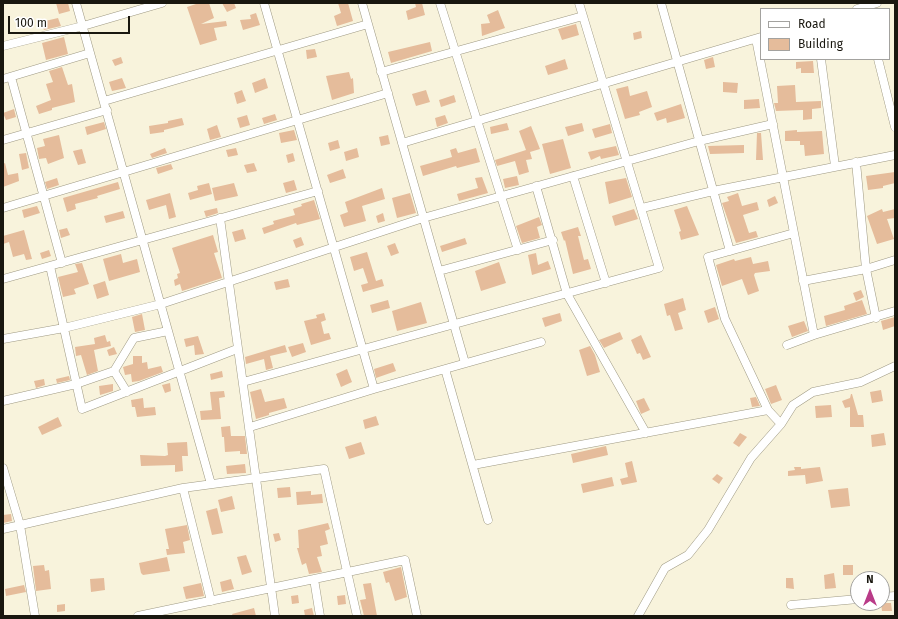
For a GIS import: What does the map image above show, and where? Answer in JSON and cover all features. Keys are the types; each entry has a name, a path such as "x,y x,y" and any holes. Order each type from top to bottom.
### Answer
{"street":[{"path":"76,3 211,484"},
{"path":"3,46 83,26 162,3"},
{"path":"264,3 374,389"},
{"path":"362,3 465,363"},
{"path":"440,3 518,250"},
{"path":"243,382 659,268 580,3"},
{"path":"661,3 730,251"},
{"path":"865,6 877,3"},
{"path":"381,72 583,16"},
{"path":"104,101 368,24"},
{"path":"402,143 758,38 760,50"},
{"path":"62,262 27,134 7,78 90,53"},
{"path":"762,60 772,124 814,335"},
{"path":"821,60 835,166"},
{"path":"878,60 895,127"},
{"path":"3,208 388,93"},
{"path":"3,140 106,110"},
{"path":"3,339 64,328 161,304 423,218 699,141 772,124"},
{"path":"642,208 713,191 895,155"},
{"path":"856,162 866,269 876,318"},
{"path":"573,176 606,283"},
{"path":"536,186 553,240 567,294 646,432"},
{"path":"3,279 318,191"},
{"path":"220,218 275,616"},
{"path":"781,424 768,410 725,319 708,257 794,233"},
{"path":"439,271 553,240"},
{"path":"804,282 866,269 895,260"},
{"path":"50,266 82,409 237,348"},
{"path":"787,345 814,335 876,318 895,311"},
{"path":"3,401 76,384 114,371 134,338 168,331"},
{"path":"250,427 374,389 541,342"},
{"path":"638,616 665,568 688,555 708,530 751,458 781,424 793,404 813,392 862,382 895,366"},
{"path":"445,369 488,520"},
{"path":"114,371 127,392"},
{"path":"473,465 768,410"},
{"path":"3,468 20,525 35,616"},
{"path":"3,529 183,488 324,469 346,573 357,616"},
{"path":"183,488 211,601"},
{"path":"138,616 405,560 417,616"},
{"path":"314,579 320,616"},
{"path":"791,605 850,600"}],"building":[{"path":"56,3 68,3 70,11 59,14"},
{"path":"199,3 209,3 214,18 201,24 226,21 227,26 214,28 217,40 200,45 187,7"},
{"path":"222,3 234,3 236,8 227,12"},
{"path":"338,3 348,3 353,21 337,26 334,16 341,13"},
{"path":"415,3 422,3 425,15 408,20 406,11 416,7"},
{"path":"498,10 505,28 482,36 481,24 490,23 487,15"},
{"path":"256,13 260,25 243,30 240,20 251,19 250,15"},
{"path":"58,18 61,26 44,30 41,22"},
{"path":"576,24 579,35 562,40 558,29"},
{"path":"641,31 642,38 634,40 633,33"},
{"path":"64,37 68,54 46,60 42,43"},
{"path":"430,42 432,51 391,63 388,52"},
{"path":"315,49 317,57 307,59 306,50"},
{"path":"121,57 123,63 115,66 112,60"},
{"path":"713,57 715,67 706,69 704,60"},
{"path":"565,59 568,69 548,75 545,66"},
{"path":"813,61 814,73 801,73 801,68 796,69 796,62"},
{"path":"62,67 68,85 72,84 75,102 52,108 52,110 39,114 36,106 51,100 46,84 53,82 49,71"},
{"path":"349,72 351,79 353,78 354,93 332,100 326,76"},
{"path":"122,78 126,88 112,91 109,82"},
{"path":"265,78 268,88 255,93 252,83"},
{"path":"723,82 738,83 737,93 723,92"},
{"path":"795,85 796,102 821,101 821,108 812,109 812,119 803,120 803,110 776,111 774,103 778,103 777,86"},
{"path":"628,86 630,96 647,91 652,107 639,112 640,115 625,119 616,89"},
{"path":"242,90 246,101 237,104 234,93"},
{"path":"426,90 430,102 416,106 412,94"},
{"path":"454,95 456,102 441,107 439,100"},
{"path":"759,99 760,108 744,109 744,100"},
{"path":"681,104 685,118 667,123 666,118 657,121 654,113"},
{"path":"14,109 16,117 6,120 3,113"},
{"path":"275,114 277,120 264,124 262,118"},
{"path":"247,115 250,125 240,128 237,118"},
{"path":"445,115 448,123 437,127 435,118"},
{"path":"182,118 184,125 164,130 164,132 150,134 149,126 168,123 168,121"},
{"path":"104,122 106,129 87,135 85,127"},
{"path":"507,123 509,130 491,134 490,127"},
{"path":"582,123 584,131 568,136 565,127"},
{"path":"610,124 612,133 595,138 592,129"},
{"path":"217,125 221,137 210,140 207,129"},
{"path":"531,126 540,149 530,152 532,159 526,160 529,172 519,175 515,161 497,166 495,160 526,150 519,131"},
{"path":"294,130 297,140 281,143 279,133"},
{"path":"797,130 797,132 822,131 824,154 805,156 804,145 800,145 800,141 785,141 785,131"},
{"path":"757,133 761,133 763,160 756,160"},
{"path":"59,135 64,158 48,164 46,158 39,159 37,148 45,146 43,139"},
{"path":"388,135 390,144 381,146 379,137"},
{"path":"563,139 571,168 550,174 542,144"},
{"path":"338,140 340,148 330,151 328,143"},
{"path":"744,145 744,153 710,154 708,146"},
{"path":"616,146 619,155 601,159 600,156 591,160 588,152"},
{"path":"165,148 167,153 152,158 150,154"},
{"path":"236,148 238,155 228,157 226,150"},
{"path":"357,148 359,157 346,161 344,152"},
{"path":"456,148 458,153 476,148 480,162 457,168 456,166 423,176 420,166 452,157 450,150"},
{"path":"82,149 86,163 78,165 73,151"},
{"path":"26,153 29,168 22,170 19,154"},
{"path":"293,153 295,161 288,163 286,155"},
{"path":"5,163 8,175 18,173 19,181 3,187 3,164"},
{"path":"254,163 257,171 247,173 244,165"},
{"path":"171,164 173,169 158,174 156,168"},
{"path":"343,169 346,178 330,183 327,175"},
{"path":"895,172 895,183 883,186 883,188 868,190 866,176"},
{"path":"517,176 519,185 505,188 503,179"},
{"path":"482,177 488,193 459,201 457,194 478,188 475,178"},
{"path":"57,178 59,185 47,189 45,182"},
{"path":"626,178 632,197 609,204 605,182"},
{"path":"294,180 297,190 286,193 283,183"},
{"path":"118,182 120,189 97,196 98,198 75,204 76,209 67,212 63,198"},
{"path":"209,183 212,194 190,200 188,193 198,190 197,186"},
{"path":"234,183 238,196 215,201 212,188"},
{"path":"382,188 385,199 362,206 366,221 344,227 340,215 348,212 345,202"},
{"path":"170,193 176,217 169,219 166,205 149,210 146,200"},
{"path":"410,193 416,213 397,218 392,198"},
{"path":"738,193 742,206 757,202 759,210 743,215 749,233 756,231 758,237 736,243 722,203 729,201 727,197"},
{"path":"775,196 778,203 769,207 767,200"},
{"path":"314,200 320,219 297,225 296,223 264,234 262,228 274,224 273,221 295,215 293,209 302,206 301,204"},
{"path":"37,206 40,213 24,218 22,210"},
{"path":"687,206 699,235 681,240 679,232 681,231 674,210"},
{"path":"217,208 218,213 206,217 204,211"},
{"path":"634,209 638,219 615,226 612,216"},
{"path":"882,209 883,212 895,209 895,218 887,219 894,239 877,244 867,216"},
{"path":"123,211 125,218 106,223 104,216"},
{"path":"383,213 385,221 378,223 376,216"},
{"path":"539,217 542,225 537,227 540,238 522,243 516,226"},
{"path":"578,227 581,236 578,236 584,260 588,259 591,269 573,274 565,240 564,241 561,232"},
{"path":"67,228 70,235 61,238 59,230"},
{"path":"243,229 246,239 235,242 232,232"},
{"path":"24,230 32,259 26,260 24,254 13,257 9,242 3,244 3,236"},
{"path":"213,235 218,252 214,253 222,278 182,291 180,284 175,286 174,280 178,278 177,274 180,273 172,248"},
{"path":"301,237 304,245 296,248 293,240"},
{"path":"465,238 467,244 442,252 440,246"},
{"path":"395,243 399,253 391,256 387,246"},
{"path":"49,250 51,256 42,259 40,253"},
{"path":"367,252 376,281 382,279 384,286 363,292 361,285 368,283 363,268 354,271 350,257"},
{"path":"536,253 538,265 548,261 551,269 532,275 528,255"},
{"path":"121,254 123,263 137,259 140,272 109,281 103,259"},
{"path":"751,257 753,264 768,261 770,271 755,273 754,275 759,291 748,295 742,279 722,286 716,265 734,259 735,261"},
{"path":"499,262 506,283 481,291 475,271"},
{"path":"82,263 89,284 74,289 76,294 63,297 58,277 78,272 75,264"},
{"path":"288,279 290,287 276,290 274,282"},
{"path":"105,281 109,295 97,299 93,285"},
{"path":"861,290 864,297 856,301 853,293"},
{"path":"683,298 686,310 678,313 683,329 675,331 670,315 667,316 664,304"},
{"path":"388,300 390,308 372,313 370,305"},
{"path":"862,300 867,314 826,326 824,316 845,310 844,306"},
{"path":"421,302 427,323 397,331 392,311"},
{"path":"715,307 719,319 708,323 704,311"},
{"path":"324,313 326,320 321,322 324,334 329,333 331,339 311,345 304,321 317,318 316,315"},
{"path":"560,313 562,321 545,327 542,318"},
{"path":"142,314 145,330 135,332 132,317"},
{"path":"895,317 895,326 883,330 881,321"},
{"path":"804,321 808,331 792,337 788,326"},
{"path":"620,332 623,339 604,348 599,340"},
{"path":"105,335 107,342 110,341 111,346 94,350 98,371 87,375 81,355 76,356 75,347 95,344 94,338"},
{"path":"641,335 651,357 643,360 640,353 637,354 631,340"},
{"path":"198,336 204,354 195,355 194,345 186,347 184,339"},
{"path":"303,343 306,352 292,357 288,347"},
{"path":"285,345 287,352 270,356 273,368 266,370 264,359 246,364 245,357"},
{"path":"590,346 595,355 600,372 587,376 579,350"},
{"path":"114,347 117,354 109,356 107,350"},
{"path":"133,356 142,356 142,363 147,362 148,369 161,366 163,372 132,382 131,374 125,375 123,367 133,364"},
{"path":"393,363 396,371 376,378 374,369"},
{"path":"347,369 352,382 341,387 336,374"},
{"path":"222,371 223,377 211,380 210,374"},
{"path":"69,376 70,380 57,383 56,379"},
{"path":"44,379 45,385 36,388 34,381"},
{"path":"170,383 171,391 165,393 162,385"},
{"path":"113,384 113,391 100,395 99,386"},
{"path":"776,385 782,400 771,404 765,389"},
{"path":"261,389 265,402 284,398 287,408 269,413 269,415 256,419 250,392"},
{"path":"881,390 883,401 872,403 870,392"},
{"path":"224,391 225,397 219,398 221,419 201,420 200,411 212,410 210,392"},
{"path":"851,394 858,415 863,415 864,427 850,427 850,407 845,408 842,401 850,398"},
{"path":"756,397 760,406 752,407 750,398"},
{"path":"143,398 144,408 155,407 156,415 137,417 135,407 132,407 131,400"},
{"path":"644,398 650,410 641,414 636,401"},
{"path":"831,405 832,417 816,418 815,406"},
{"path":"376,416 379,425 365,429 363,420"},
{"path":"58,417 62,426 42,435 38,427"},
{"path":"230,426 231,436 245,436 247,454 240,454 240,451 225,452 224,437 222,437 221,427"},
{"path":"740,433 747,437 739,447 733,443"},
{"path":"884,433 886,445 872,447 871,435"},
{"path":"187,442 188,456 182,456 183,471 175,472 175,465 141,466 140,455 165,456 168,455 167,443"},
{"path":"361,442 365,454 349,459 345,447"},
{"path":"606,446 608,455 573,463 571,454"},
{"path":"632,461 637,482 622,485 620,479 628,477 625,463"},
{"path":"245,464 246,473 227,474 226,466"},
{"path":"794,467 801,467 801,469 820,467 823,481 806,484 805,475 788,476 788,471 795,470"},
{"path":"717,474 723,478 719,484 712,479"},
{"path":"612,477 614,486 583,493 581,484"},
{"path":"290,487 291,497 278,498 277,488"},
{"path":"848,488 850,506 831,508 828,490"},
{"path":"311,491 311,495 322,494 323,503 297,505 296,492"},
{"path":"232,496 235,509 221,512 218,500"},
{"path":"217,508 223,533 212,535 206,511"},
{"path":"11,514 12,521 3,523 3,515"},
{"path":"328,523 330,529 325,531 328,544 320,546 322,556 317,557 322,572 309,574 306,563 302,565 297,548 299,548 298,530"},
{"path":"187,525 190,540 183,542 185,553 167,555 166,549 169,549 165,529"},
{"path":"279,533 281,540 275,542 273,534"},
{"path":"246,555 252,572 242,575 237,557"},
{"path":"167,557 170,571 143,575 141,573 139,563"},
{"path":"44,565 45,571 49,570 51,589 36,591 33,566"},
{"path":"843,565 853,565 853,571 850,571 850,575 843,575"},
{"path":"401,567 407,597 395,601 389,582 386,583 383,572"},
{"path":"834,573 836,588 825,589 824,575"},
{"path":"104,578 105,590 91,592 90,579"},
{"path":"786,578 793,578 794,589 786,588"},
{"path":"231,579 234,589 222,592 220,582"},
{"path":"201,583 204,596 186,599 183,587"},
{"path":"371,583 377,616 364,616 360,600 366,599 363,584"},
{"path":"24,585 26,592 6,596 5,589"},
{"path":"298,595 299,603 292,604 291,596"},
{"path":"345,595 346,604 338,605 337,596"},
{"path":"890,603 891,603 892,611 890,611"},
{"path":"65,604 65,611 57,612 57,605"},
{"path":"254,608 256,616 233,616 232,614"},
{"path":"312,608 314,616 305,616 304,610"}]}
